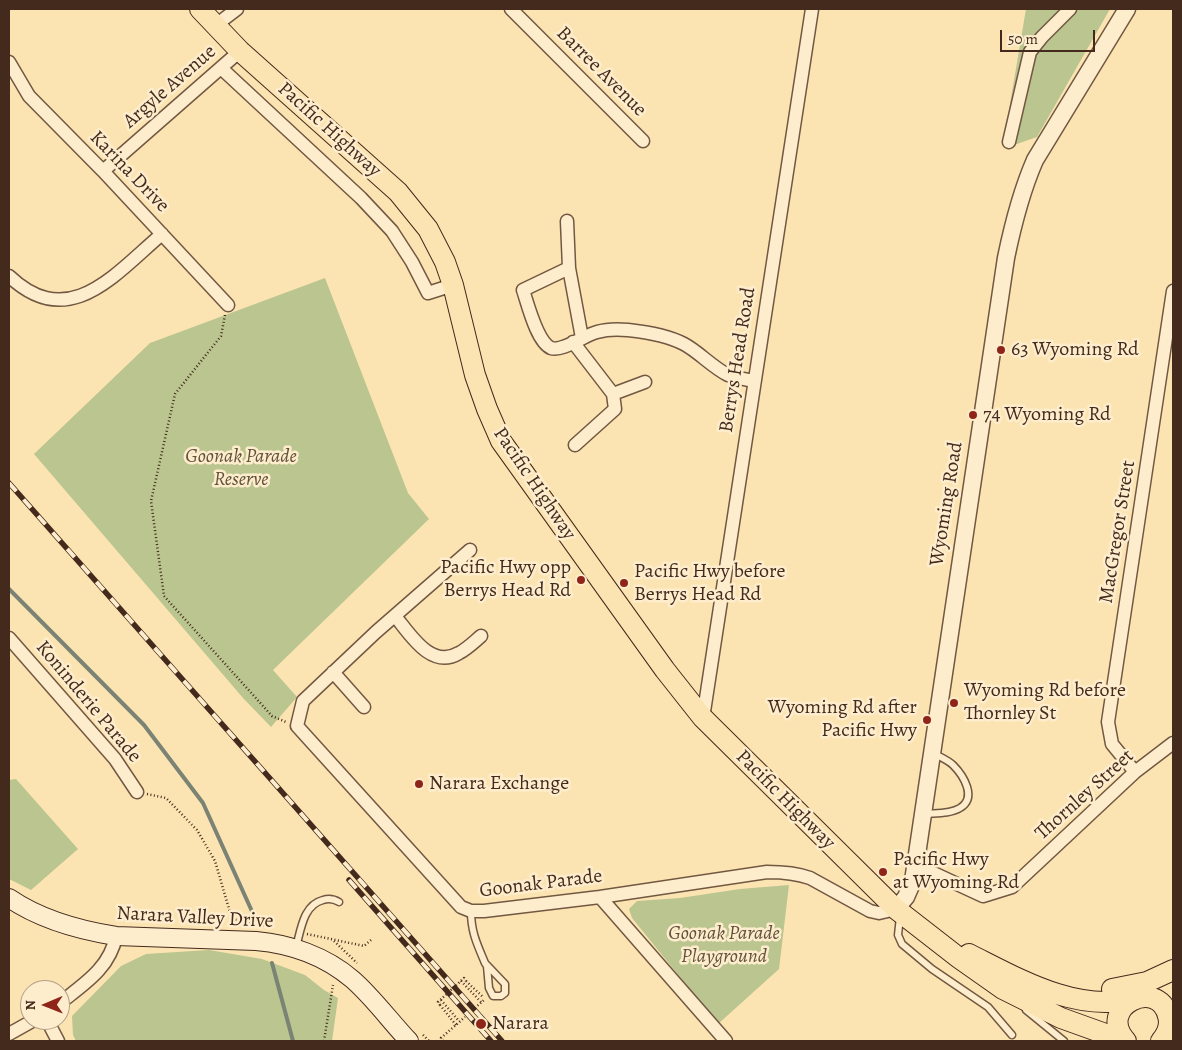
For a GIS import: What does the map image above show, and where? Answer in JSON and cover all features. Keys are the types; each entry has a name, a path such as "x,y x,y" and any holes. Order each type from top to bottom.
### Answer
{"main road":[{"name":"Pacific Highway","path":"200,9 240,51 398,192 428,229 445,262 453,285 475,375 486,409 501,441 659,662 703,718 898,911 958,958 1003,989 1060,1018 1126,1041"},
{"name":"Narara Valley Drive","path":"9,898 33,913 96,933 116,936 268,942 296,948 326,962 352,979 409,1041"},
{"name":"Pacific Highway","path":"917,925 966,953 1026,981 1061,995 1089,1002 1119,1002 1140,997 1173,984"},
{"path":"1026,981 1061,988 1107,990 1147,982 1173,970"},
{"path":"1126,1041 1118,1027 1119,1015 1126,1004 1140,997 1157,1000 1162,1004 1166,1009 1169,1030"}],"street":[{"path":"216,25 237,9"},
{"name":"Barree Avenue","path":"511,9 643,140"},
{"name":"Berrys Head Road","path":"703,718 812,9"},
{"path":"1009,142 1030,52 1070,9"},
{"name":"Wyoming Road","path":"898,911 909,892 916,865 1004,267 1017,210 1024,184 1035,160 1127,9"},
{"name":"Argyle Avenue","path":"103,171 240,51"},
{"name":"Karina Drive","path":"9,62 29,96 103,171 228,304"},
{"path":"221,68 361,198 392,231 412,262 428,293 453,285"},
{"path":"567,221 569,268 578,340 613,394 615,409 575,445"},
{"path":"9,276 38,297 71,300 96,290 162,234"},
{"path":"569,268 523,290 538,332 544,342 552,348 557,349 596,332 616,330 664,336 683,343 728,375 754,381"},
{"name":"MacGregor Street","path":"1135,772 1112,744 1108,722 1173,291"},
{"path":"613,394 645,382"},
{"path":"296,726 303,701 470,550"},
{"path":"395,616 425,651 437,657 451,657 458,654 481,636"},
{"name":"Koninderie Parade","path":"12,647 116,759 137,792"},
{"path":"333,672 364,707"},
{"name":"Goonak Parade","path":"296,726 457,903 471,911 600,897 757,873 779,872 799,874 810,878 850,902 870,911 898,911"},
{"name":"Thornley Street","path":"916,865 983,896 1012,887 1135,772 1173,743"},
{"path":"600,897 726,1041"},
{"path":"70,994 101,969 114,946 116,936"},
{"path":"9,1034 20,1028"}],"lane":[{"path":"924,814 949,812 960,808 967,801 968,790 953,765 932,753"},
{"path":"296,948 304,919 314,903 325,899 339,902"},
{"path":"471,911 472,932 488,971 491,994 496,997 501,996 505,993 506,987 485,963"},
{"path":"898,911 898,935 902,944 938,973 988,1007 1012,1036"},
{"path":"1003,989 1064,1041"}],"path":[{"path":"228,304 221,336 175,394 151,501 164,596 272,716 296,726"},
{"path":"137,792 166,798 197,830 215,861 232,919 236,940"},
{"path":"456,1025 438,1002 464,978 485,1000"},
{"path":"462,981 481,1002"},
{"path":"324,1041 333,986"},
{"path":"475,1008 491,994"},
{"path":"441,1000 460,1022"},
{"path":"443,1041 441,1038 466,1017"}],"green space":[{"path":"1026,9 1110,9 1037,137 1014,145 1007,122"},
{"name":"Goonak Parade Reserve","path":"325,278 408,493 429,519 273,670 297,697 271,727 243,698 34,454 150,343"},
{"path":"16,779 78,849 31,890 9,879 9,780"},
{"name":"Goonak Parade Playground","path":"789,885 779,969 718,1024 632,918 629,909 637,901 680,898 740,889"},
{"path":"209,950 262,959 305,975 338,998 332,1041 76,1041 73,1035 72,1016 121,966 146,954"}],"waterway":[{"path":"9,589 144,725 203,803 255,918"},
{"path":"272,963 293,1041"}],"railway":[{"path":"9,483 502,1041"},
{"path":"349,880 491,1041"}],"place":[{"name":"63 Wyoming Rd","path":"1001,350"},
{"name":"74 Wyoming Rd","path":"973,415"},
{"name":"Pacific Hwy opp Berrys Head Rd","path":"581,580"},
{"name":"Pacific Hwy before Berrys Head Rd","path":"624,583"},
{"name":"Wyoming Rd before Thornley St","path":"954,703"},
{"name":"Wyoming Rd after Pacific Hwy","path":"927,720"},
{"name":"Narara Exchange","path":"419,784"},
{"name":"Pacific Hwy at Wyoming Rd","path":"883,872"},
{"name":"Narara","path":"481,1024"}]}
